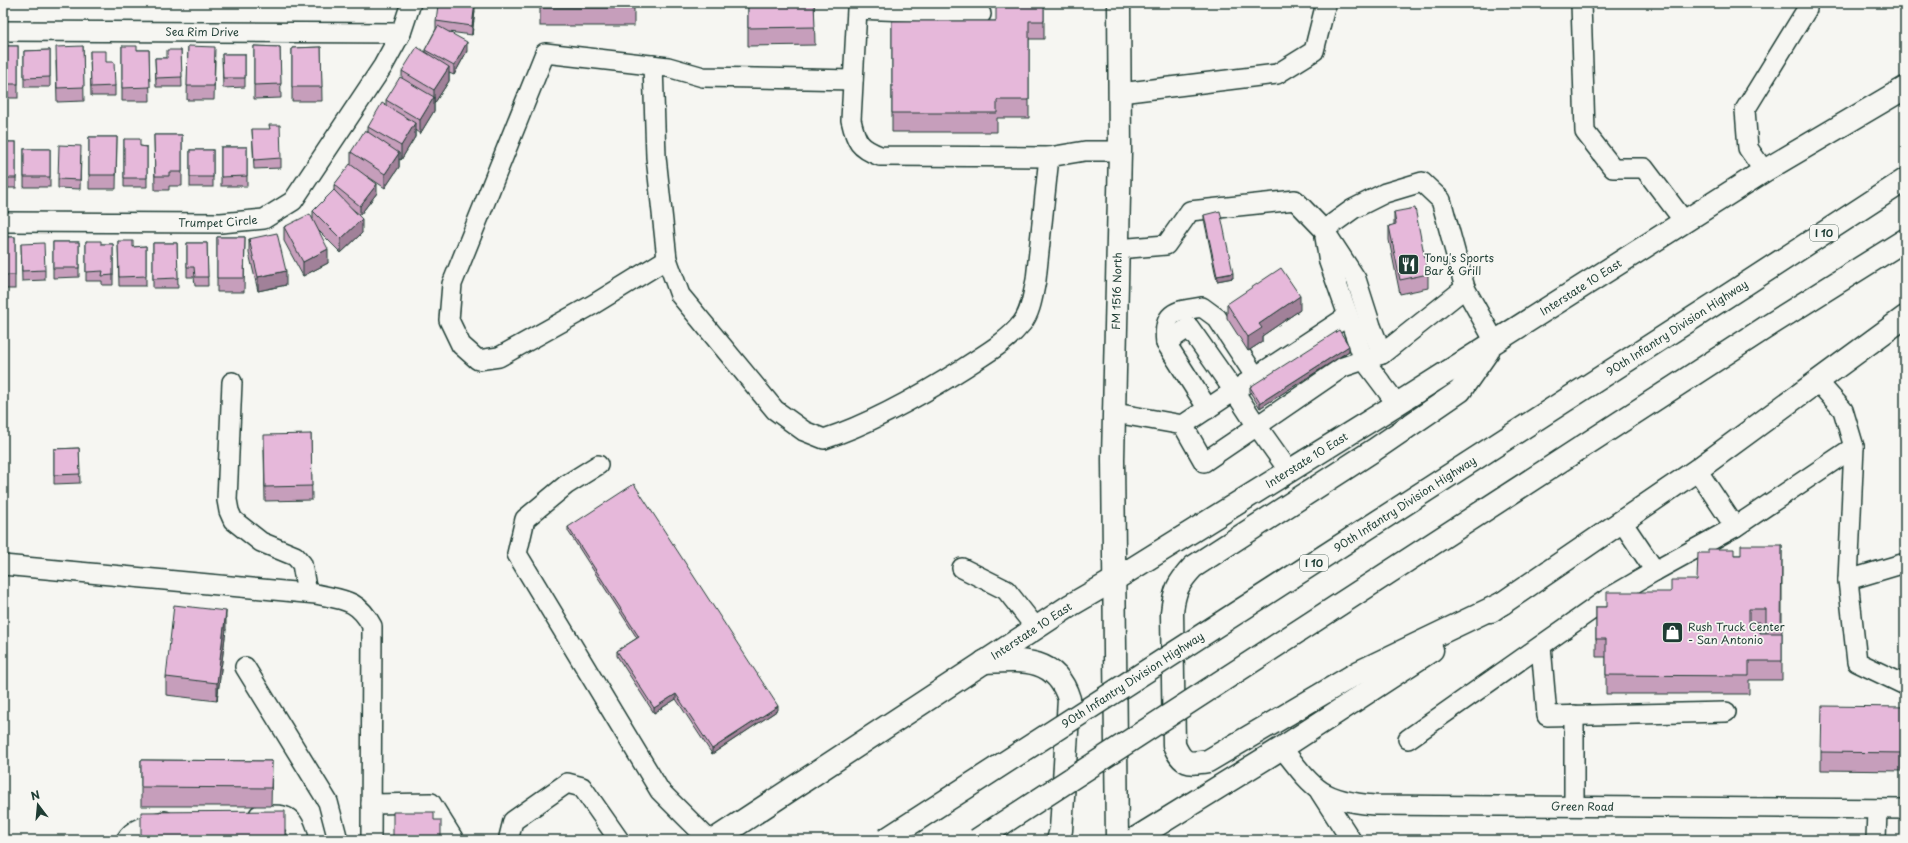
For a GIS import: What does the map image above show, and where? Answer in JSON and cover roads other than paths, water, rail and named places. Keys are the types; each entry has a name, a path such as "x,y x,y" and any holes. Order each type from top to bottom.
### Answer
{"main road":[{"name":"FM 1516 North","path":"1117,840 1114,580 1117,249 1120,151 1119,3"},
{"name":"Interstate 10 East","path":"714,840 1036,628 1397,404 1764,171 1905,88"},
{"name":"90th Infantry Division Highway","path":"885,840 1744,285 1905,179"},
{"path":"977,840 1768,326 1905,240"},
{"path":"1133,840 1282,748 1503,603 1697,470 1905,317"},
{"path":"1495,342 1460,391 1374,450 1193,567 1180,581 1174,594 1172,613 1174,745 1180,758 1191,764 1208,761 1359,672 1503,603"},
{"path":"983,662 1019,660 1036,663 1052,672 1064,685 1069,699 1061,830 1058,840"}],"street":[{"name":"Trumpet Circle","path":"3,222 221,223 264,219 293,201 383,66 401,33 411,3"},
{"path":"1120,93 1277,74 1314,51 1326,3"},
{"path":"1581,3 1585,132 1613,168 1644,168 1684,221"},
{"path":"1764,171 1748,148 1745,110 1807,9 1807,3"},
{"path":"981,14 857,9 851,120 855,137 860,145 880,156 1049,157 1085,152 1120,151"},
{"name":"Sea Rim Drive","path":"3,32 401,33"},
{"path":"667,259 594,304 499,357 478,360 461,345 449,320 452,284 545,53 668,67 703,77 853,80"},
{"path":"653,65 656,157 667,259 680,295 775,410 804,431 824,439 853,429 934,387 1004,342 1023,322 1032,300 1036,280 1049,157"},
{"path":"1324,230 1353,209 1385,193 1422,182 1440,200 1465,288 1495,342"},
{"path":"1117,249 1166,245 1190,211 1295,200 1324,230 1356,279 1371,326 1382,354"},
{"path":"1324,230 1329,262 1364,360 1397,404"},
{"path":"1183,425 1204,462 1257,426 1275,406 1340,363 1364,360 1382,354 1465,288"},
{"path":"1208,409 1166,343 1164,328 1170,316 1182,310 1202,307 1217,318 1258,381"},
{"path":"1115,413 1183,425 1234,391 1258,381 1315,344 1348,316"},
{"path":"1166,343 1189,327 1289,471"},
{"path":"232,382 227,500 229,512 233,520 261,542 295,556 302,564 307,593"},
{"path":"1818,382 1843,410 1854,447 1848,580 1858,662 1905,685"},
{"path":"1408,739 1607,599 1735,527 1854,447"},
{"path":"598,465 566,485 525,518 517,554 660,791 709,840"},
{"path":"1697,470 1735,527"},
{"path":"1622,522 1655,571"},
{"path":"1848,580 1905,563"},
{"path":"3,565 307,593 349,601 365,612 372,626 371,840"},
{"path":"962,568 1006,590 1036,628"},
{"path":"1541,646 1547,716 1726,712"},
{"path":"245,667 328,802 338,840"},
{"path":"1574,715 1574,805"},
{"name":"Green Road","path":"1282,748 1308,782 1320,792 1352,803 1374,805 1574,805 1905,809"},
{"path":"511,840 509,837 512,821 567,783 582,787 619,840"},
{"path":"1320,792 1351,840"},
{"path":"371,804 431,803 454,840"},
{"path":"1876,840 1877,809"},
{"path":"242,816 280,815 288,818 296,826 299,840"},
{"path":"126,840 133,832 149,825 182,818"}],"place":[{"name":"Tony's Sports Bar & Grill","path":"1409,264"},
{"name":"Rush Truck Center - San Antonio","path":"1673,633"}]}
